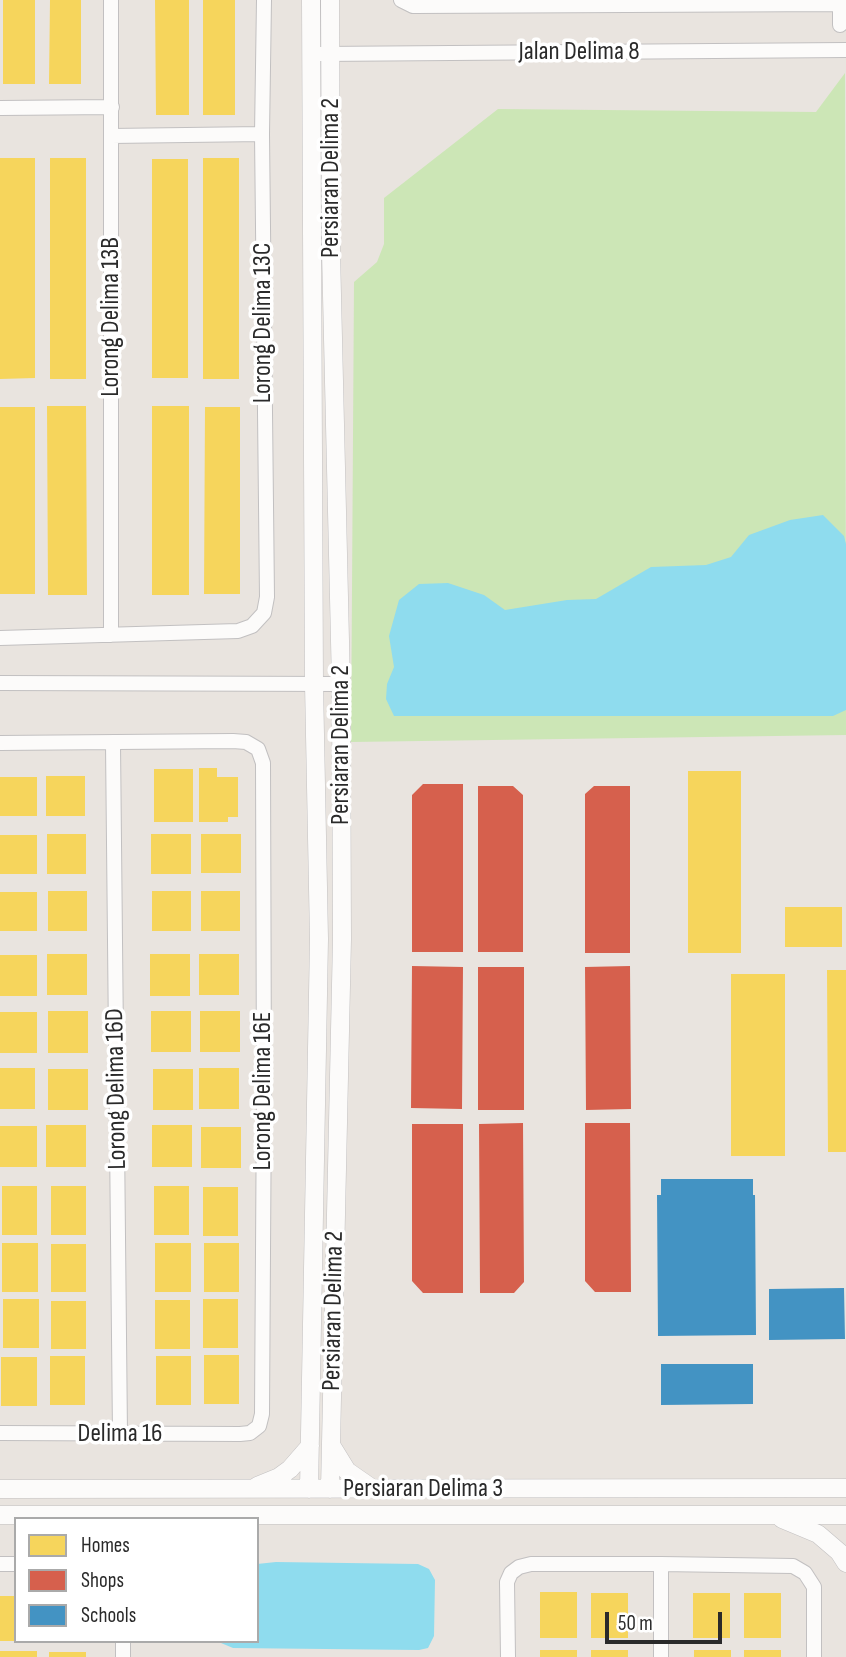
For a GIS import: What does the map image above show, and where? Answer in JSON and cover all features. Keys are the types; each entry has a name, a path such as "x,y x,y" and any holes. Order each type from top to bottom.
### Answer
{"street":[{"name":"Lorong Delima 13B","path":"111,0 111,635"},
{"name":"Lorong Delima 13C","path":"111,635 238,631 252,626 264,613 267,597 262,134 264,0"},
{"name":"Persiaran Delima 2","path":"311,0 321,54 331,266 341,684 342,939 331,1445 319,1491"},
{"name":"Persiaran Delima 2","path":"319,1491 310,1446 319,939 314,684 321,54 330,0"},
{"path":"401,0 413,6 840,2 840,25"},
{"name":"Jalan Delima 8","path":"321,54 846,50"},
{"path":"0,107 111,107"},
{"path":"111,136 262,134"},
{"path":"0,638 111,635"},
{"path":"0,683 341,684"},
{"name":"Lorong Delima 16E","path":"113,744 246,742 258,749 262,763 262,1414 259,1426 250,1433 240,1434"},
{"path":"0,744 113,744"},
{"name":"Lorong Delima 16D","path":"113,744 120,1434"},
{"name":"Delima 16","path":"0,1433 240,1434"},
{"path":"331,1445 347,1471 373,1489"},
{"path":"250,1489 279,1477 290,1469 310,1446"},
{"path":"819,1488 836,1495 846,1504"},
{"name":"Persiaran Delima 3","path":"0,1489 319,1491 846,1488"},
{"path":"297,1515 319,1491 345,1515"},
{"name":"Persiaran Delima 3","path":"0,1515 846,1515"},
{"path":"772,1515 818,1534 839,1552 846,1563"},
{"path":"508,1657 507,1582 511,1573 519,1567 531,1564 793,1566 805,1573 814,1587 814,1657"},
{"path":"660,1657 661,1564"}],"green space":[{"path":"845,73 846,735 351,742 354,282 377,262 384,244 384,198 498,109 816,112"}],"water":[{"path":"823,515 844,536 846,544 846,710 833,716 394,716 386,699 387,684 394,667 389,636 399,600 419,584 448,583 484,595 505,610 567,600 596,599 651,567 706,565 731,557 749,535 790,520"},
{"path":"259,1564 418,1564 429,1569 435,1580 434,1636 428,1648 419,1650 233,1648 221,1643 259,1643"}],"building: Homes":[{"path":"3,0 35,0 35,84 3,84"},
{"path":"50,0 81,0 81,84 49,84"},
{"path":"155,0 189,0 189,115 156,115"},
{"path":"203,0 235,0 235,115 203,115"},
{"path":"0,158 35,158 35,378 0,379"},
{"path":"50,158 86,158 86,379 50,379"},
{"path":"203,158 239,158 239,379 203,379"},
{"path":"152,159 188,159 188,378 152,378"},
{"path":"47,406 86,406 87,595 48,595"},
{"path":"152,406 189,406 189,595 152,595"},
{"path":"0,407 35,407 35,594 0,594"},
{"path":"205,407 240,407 240,594 204,594"},
{"path":"199,768 217,768 217,777 238,777 238,817 228,817 228,822 199,822"},
{"path":"154,769 193,769 193,822 154,822"},
{"path":"688,771 741,771 741,953 688,953"},
{"path":"46,776 85,776 85,816 46,816"},
{"path":"0,777 37,777 37,816 0,816"},
{"path":"47,834 86,834 86,874 47,874"},
{"path":"151,834 191,834 191,874 151,874"},
{"path":"201,834 241,834 241,873 201,873"},
{"path":"0,835 37,835 37,874 0,874"},
{"path":"48,891 87,891 87,931 48,931"},
{"path":"152,891 191,891 191,931 152,931"},
{"path":"201,891 240,891 240,931 201,931"},
{"path":"0,892 37,892 37,931 0,931"},
{"path":"785,907 842,907 842,947 785,947"},
{"path":"47,954 87,954 87,995 47,995"},
{"path":"150,954 190,954 190,996 150,996"},
{"path":"199,954 239,954 239,995 199,995"},
{"path":"0,955 37,955 37,996 0,996"},
{"path":"827,970 846,970 846,1152 828,1152"},
{"path":"731,974 785,974 785,1156 731,1156"},
{"path":"48,1011 88,1011 88,1053 48,1053"},
{"path":"151,1011 191,1011 191,1052 151,1052"},
{"path":"200,1011 240,1011 240,1052 200,1052"},
{"path":"0,1012 37,1012 37,1053 0,1053"},
{"path":"0,1068 35,1068 35,1109 0,1109"},
{"path":"199,1068 239,1068 239,1109 199,1109"},
{"path":"48,1069 88,1069 88,1110 48,1110"},
{"path":"153,1069 193,1069 193,1110 153,1110"},
{"path":"46,1125 86,1125 86,1167 46,1167"},
{"path":"152,1125 192,1125 192,1167 152,1167"},
{"path":"0,1126 37,1126 37,1167 0,1167"},
{"path":"201,1127 241,1127 241,1168 201,1168"},
{"path":"2,1186 37,1186 37,1235 2,1235"},
{"path":"51,1186 86,1186 86,1235 51,1235"},
{"path":"154,1186 189,1186 189,1235 154,1235"},
{"path":"203,1187 238,1187 238,1236 203,1236"},
{"path":"2,1243 38,1243 38,1292 2,1292"},
{"path":"155,1243 191,1243 191,1292 155,1292"},
{"path":"204,1243 239,1243 239,1292 204,1292"},
{"path":"51,1244 86,1244 86,1292 51,1292"},
{"path":"3,1299 39,1299 39,1348 3,1348"},
{"path":"203,1299 238,1299 238,1348 203,1348"},
{"path":"155,1300 190,1300 190,1349 155,1349"},
{"path":"51,1301 86,1301 86,1349 51,1349"},
{"path":"204,1355 239,1355 239,1404 204,1404"},
{"path":"50,1356 85,1356 85,1405 50,1405"},
{"path":"156,1356 191,1356 191,1405 156,1405"},
{"path":"1,1357 37,1357 37,1406 1,1406"},
{"path":"540,1592 577,1592 577,1638 540,1638"},
{"path":"591,1593 628,1593 628,1638 591,1638"},
{"path":"693,1593 730,1593 730,1638 693,1638"},
{"path":"744,1593 781,1593 781,1638 744,1638"},
{"path":"0,1596 14,1596 14,1641 0,1641"},
{"path":"540,1650 577,1650 577,1657 540,1657"},
{"path":"591,1650 628,1650 628,1657 591,1657"},
{"path":"694,1650 731,1650 731,1657 694,1657"},
{"path":"744,1650 781,1650 781,1657 744,1657"},
{"path":"0,1651 37,1651 37,1657 0,1657"},
{"path":"49,1652 86,1652 86,1657 49,1657"}],"building: Shops":[{"path":"423,784 463,784 463,952 412,952 412,795"},
{"path":"478,786 513,786 523,795 523,952 478,952"},
{"path":"594,786 630,786 630,953 585,953 585,794"},
{"path":"412,966 463,967 462,1109 411,1108"},
{"path":"630,966 631,1109 586,1110 585,967"},
{"path":"478,967 524,967 524,1110 478,1110"},
{"path":"523,1123 524,1282 514,1293 480,1293 479,1124"},
{"path":"585,1123 630,1123 631,1292 595,1292 585,1281"},
{"path":"412,1124 463,1124 463,1293 423,1293 412,1281"}],"building: Schools":[{"path":"661,1179 753,1179 756,1335 658,1336 657,1195 661,1195"},
{"path":"844,1288 845,1339 769,1340 769,1289"},
{"path":"661,1364 753,1364 753,1404 661,1405"}]}
